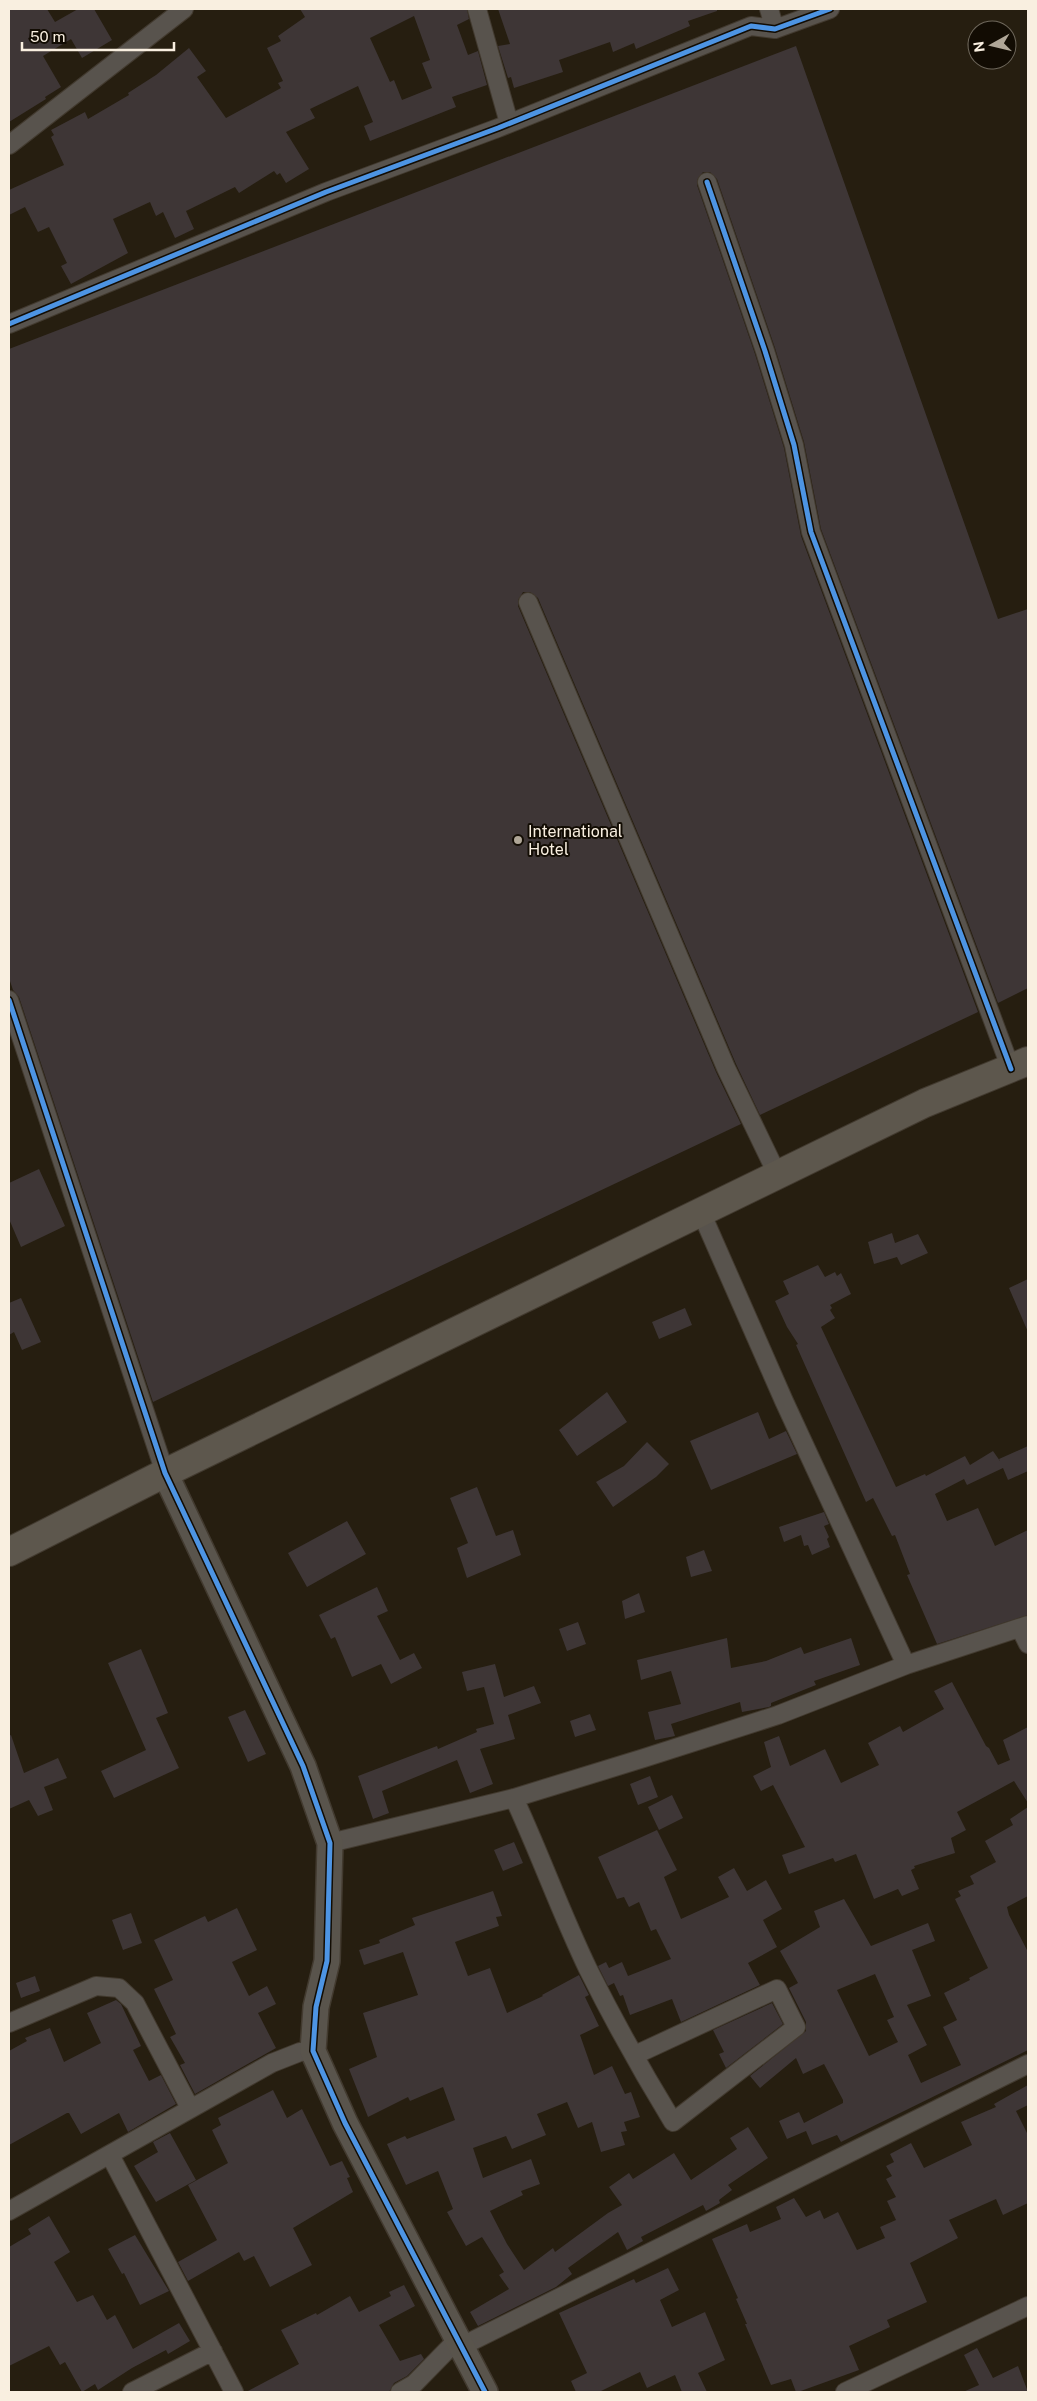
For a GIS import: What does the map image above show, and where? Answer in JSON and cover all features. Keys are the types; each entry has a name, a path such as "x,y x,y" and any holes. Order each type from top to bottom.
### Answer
{"highway":[{"path":"9,1552 165,1473 778,1176 924,1103 1020,1065"}],"street":[{"path":"9,145 184,9"},
{"path":"477,9 509,123"},
{"path":"769,9 775,29"},
{"path":"9,324 326,192 509,123 751,26 775,29 830,9"},
{"path":"708,182 765,351 794,445 811,532 1020,1065"},
{"path":"528,602 726,1068 778,1176"},
{"path":"9,1000 165,1473 303,1766 330,1843 327,1961 316,2007 313,2050 345,2123 485,2392"},
{"path":"701,1212 784,1401 906,1665"},
{"path":"330,1843 514,1798 778,1715 906,1665 1024,1627 1028,1644"},
{"path":"514,1798 588,1968 635,2055 673,2122 796,2027 777,1989 635,2055"},
{"path":"9,2023 96,1986 119,1988 136,2003 190,2108"},
{"path":"9,2211 272,2063 300,2052 313,2050"},
{"path":"400,2392 414,2384 460,2343 1028,2064"},
{"path":"110,2155 234,2392"},
{"path":"845,2392 1028,2306"},
{"path":"132,2392 212,2351"}],"building":[{"path":"9,9 47,9 55,22 78,9 94,9 112,40 82,58 71,39 43,56 61,87 45,97 46,99 9,122"},
{"path":"300,9 467,9 469,19 457,25 468,55 478,51 487,85 452,97 456,107 370,141 364,126 373,122 358,86 310,109 315,118 286,132 309,169 286,183 280,173 277,175 274,171 239,193 235,187 186,211 194,229 175,238 163,212 156,216 150,202 113,219 128,253 71,284 61,266 67,263 49,227 38,232 25,207 9,215 9,190 64,165 51,137 54,135 51,130 85,112 88,119 129,95 128,93 156,75 189,48 206,71 197,77 226,118 281,88 278,83 283,81 267,48 281,41 278,36 305,17","holes":["414,16 430,60 422,63 432,88 402,100 394,80 390,82 370,38"]},
{"path":"498,9 717,9 717,11 688,21 690,26 636,49 634,43 613,52 610,42 559,60 563,72 514,88 511,77 508,78 498,46 510,44"},
{"name":"International Hotel","path":"796,46 998,619 1028,609 1028,988 998,1003 821,529 804,442 775,348 717,179 710,172 703,172 697,180 697,185 755,354 784,448 801,536 978,1012 760,1115 736,1064 538,598 530,592 523,592 518,600 518,606 716,1072 741,1124 153,1402 19,997 13,990 9,978 9,349"},
{"path":"39,1169 65,1226 21,1247 9,1219 9,1183"},
{"path":"892,1233 895,1243 918,1234 928,1253 901,1265 897,1257 874,1264 868,1242"},
{"path":"818,1265 825,1277 835,1272 837,1276 841,1273 851,1294 830,1305 832,1308 830,1310 835,1318 821,1327 896,1487 925,1474 926,1476 965,1456 970,1465 993,1451 1000,1461 999,1459 1028,1446 1028,1471 1008,1480 1003,1468 967,1485 964,1479 935,1494 947,1521 978,1508 995,1546 1028,1530 1028,1615 937,1644 907,1575 910,1574 895,1535 892,1536 873,1498 866,1502 796,1345 798,1344 787,1327 775,1301 789,1294 783,1281"},
{"path":"1028,1279 1028,1332 1009,1288"},
{"path":"21,1298 41,1342 22,1350 14,1332 9,1335 9,1303"},
{"path":"685,1308 692,1325 659,1339 652,1322"},
{"path":"607,1392 627,1422 577,1456 559,1430"},
{"path":"758,1412 769,1439 786,1431 797,1454 711,1490 690,1441"},
{"path":"647,1442 669,1464 656,1477 613,1507 596,1482 624,1466"},
{"path":"477,1487 496,1536 513,1530 521,1555 467,1578 457,1548 468,1543 450,1498"},
{"path":"824,1512 829,1524 824,1526 829,1537 827,1539 830,1547 812,1555 808,1545 804,1546 801,1535 784,1542 779,1527"},
{"path":"347,1521 366,1554 307,1587 288,1553"},
{"path":"704,1550 712,1571 691,1577 686,1557"},
{"path":"377,1587 388,1611 377,1616 400,1660 414,1653 422,1668 391,1684 381,1664 352,1677 335,1637 331,1639 319,1615"},
{"path":"639,1593 645,1612 625,1619 622,1601"},
{"path":"578,1622 586,1644 567,1651 559,1629"},
{"path":"727,1638 731,1668 766,1661 801,1647 804,1654 851,1638 860,1665 814,1681 816,1685 771,1703 769,1707 742,1712 740,1702 671,1724 675,1736 655,1740 648,1712 681,1704 671,1671 641,1680 637,1660"},
{"path":"141,1649 168,1713 156,1718 179,1768 114,1798 101,1771 146,1750 108,1663"},
{"path":"495,1664 504,1697 534,1686 541,1703 508,1715 515,1739 480,1749 493,1784 470,1793 457,1760 382,1791 389,1813 373,1819 358,1776 437,1746 438,1749 477,1732 476,1729 494,1724 484,1687 467,1691 462,1672"},
{"path":"952,1682 998,1765 1010,1760 1003,1740 1028,1727 1028,1803 1014,1781 957,1812 966,1830 951,1838 955,1853 914,1866 915,1868 911,1870 919,1889 902,1896 898,1889 874,1899 856,1854 835,1862 833,1858 789,1874 782,1855 805,1847 773,1785 761,1791 753,1776 771,1767 764,1742 779,1736 790,1766 825,1749 841,1783 879,1765 868,1743 900,1726 903,1732 944,1709 934,1691"},
{"path":"245,1710 266,1754 248,1762 228,1717"},
{"path":"590,1714 596,1730 575,1737 570,1721"},
{"path":"11,1735 24,1773 58,1758 67,1778 44,1787 53,1810 38,1816 29,1800 9,1809 9,1736"},
{"path":"650,1776 658,1797 638,1805 630,1784"},
{"path":"672,1795 683,1818 659,1830 648,1807"},
{"path":"1028,1807 1028,1896 1007,1907 1009,1915 1028,1952 1028,2050 841,2142 837,2135 812,2145 806,2131 787,2139 779,2121 799,2112 804,2123 843,2103 843,2100 824,2064 803,2074 796,2058 760,2088 750,2076 806,2031 806,2022 789,1988 798,1983 780,1951 820,1927 814,1911 844,1899 871,1946 928,1923 935,1941 912,1950 931,1996 907,2005 927,2045 908,2055 921,2083 961,2065 943,2027 957,2020 944,1993 970,1980 969,1978 988,1968 955,1899 961,1896 958,1891 974,1884 970,1876 996,1862 985,1841 1013,1825 1010,1819","holes":["875,1974 894,2017 887,2020 898,2042 869,2056 837,1990"]},
{"path":"657,1830 677,1870 664,1877 681,1919 729,1897 718,1877 734,1868 747,1891 766,1880 782,1909 763,1920 777,1947 748,1963 760,1985 681,2022 672,1999 630,2015 623,1995 620,1996 614,1983 608,1986 598,1966 606,1962 609,1968 622,1962 628,1976 671,1959 656,1929 651,1931 639,1902 629,1907 624,1897 617,1899 598,1857"},
{"path":"514,1842 523,1863 503,1871 494,1850"},
{"path":"493,1891 502,1916 496,1917 499,1926 455,1942 468,1976 490,1968 507,2013 543,1996 579,1975 589,1995 585,1997 599,2026 580,2035 594,2075 612,2066 625,2094 631,2092 640,2117 624,2122 627,2131 621,2132 625,2145 601,2152 592,2122 578,2128 567,2102 537,2114 546,2135 512,2149 506,2136 473,2148 483,2178 531,2159 540,2184 521,2191 523,2195 490,2211 507,2244 524,2270 553,2248 555,2252 622,2205 609,2187 629,2173 633,2179 674,2153 691,2180 737,2149 730,2138 748,2127 768,2158 728,2185 732,2190 719,2200 720,2203 706,2211 703,2205 641,2237 643,2241 627,2250 618,2232 568,2268 572,2274 556,2287 478,2326 470,2312 509,2289 499,2275 504,2272 482,2237 466,2246 447,2212 453,2209 438,2171 406,2185 387,2144 405,2136 407,2139 455,2120 443,2087 410,2101 408,2097 368,2117 349,2069 377,2057 363,2013 418,1995 403,1952 364,1965 359,1950 380,1943 379,1940 415,1925 412,1918"},
{"path":"237,1908 257,1950 232,1962 249,1996 267,1986 276,2004 258,2013 276,2048 195,2094 180,2065 185,2063 170,2037 176,2034 154,1989 173,1980 154,1940 205,1916 208,1922"},
{"path":"131,1913 142,1943 123,1950 112,1920"},
{"path":"35,1976 40,1991 21,1998 16,1983"},
{"path":"116,2000 121,2004 141,2046 133,2050 149,2081 161,2075 176,2104 128,2132 119,2113 81,2134 69,2113 67,2113 9,2145 9,2051 27,2041 25,2038 50,2028 64,2062 101,2043 87,2013"},
{"path":"772,2003 783,2024 726,2068 719,2054 724,2052 713,2030"},
{"path":"1028,2085 1028,2105 1016,2111 1028,2135 1028,2203 1003,2215 996,2199 949,2220 958,2238 910,2263 927,2302 887,2320 890,2327 849,2346 859,2370 798,2392 796,2392 791,2379 771,2385 745,2324 747,2324 736,2299 738,2298 712,2239 747,2224 750,2232 781,2219 776,2207 794,2198 806,2217 820,2210 824,2219 838,2212 857,2250 885,2238 880,2227 896,2220 887,2201 896,2197 886,2179 892,2176 886,2166 894,2162 890,2154 911,2143 924,2168 972,2145 961,2122 996,2107 994,2104"},
{"path":"273,2090 287,2118 302,2109 330,2166 342,2161 350,2177 347,2178 353,2192 293,2228 312,2265 270,2287 254,2256 244,2261 239,2252 188,2281 178,2262 217,2240 188,2185 228,2163 212,2130 221,2125 218,2118"},
{"path":"170,2133 196,2180 156,2202 134,2166 158,2152 153,2142"},
{"path":"49,2216 70,2252 54,2262 77,2302 93,2295 107,2320 115,2315 133,2349 179,2323 190,2341 168,2354 166,2350 132,2368 98,2390 95,2384 82,2392 65,2362 60,2365 49,2346 9,2366 9,2247 31,2234 28,2229"},
{"path":"135,2235 169,2291 140,2305 124,2273 122,2274 108,2249"},
{"path":"668,2268 679,2290 660,2300 672,2327 705,2312 725,2360 698,2373 707,2392 682,2392 675,2375 647,2388 640,2372 599,2392 576,2392 571,2381 587,2373 559,2313 634,2279 636,2283"},
{"path":"404,2285 415,2306 379,2325 400,2361 421,2354 424,2359 407,2376 394,2383 389,2392 246,2392 299,2364 281,2330 316,2313 317,2315 350,2296 359,2312 391,2296 389,2292"},
{"path":"977,2348 993,2378 1018,2366 1028,2392 963,2392 979,2385 964,2355"}],"cycle path":[{"path":"9,324 326,192 498,128 751,26 775,29 830,9"},
{"path":"707,182 765,351 794,445 811,532 1011,1069"},
{"path":"9,1000 165,1473 303,1766 330,1843 327,1961 316,2007 313,2051 345,2123 485,2392"}],"place":[{"name":"International Hotel","path":"518,840"}]}
